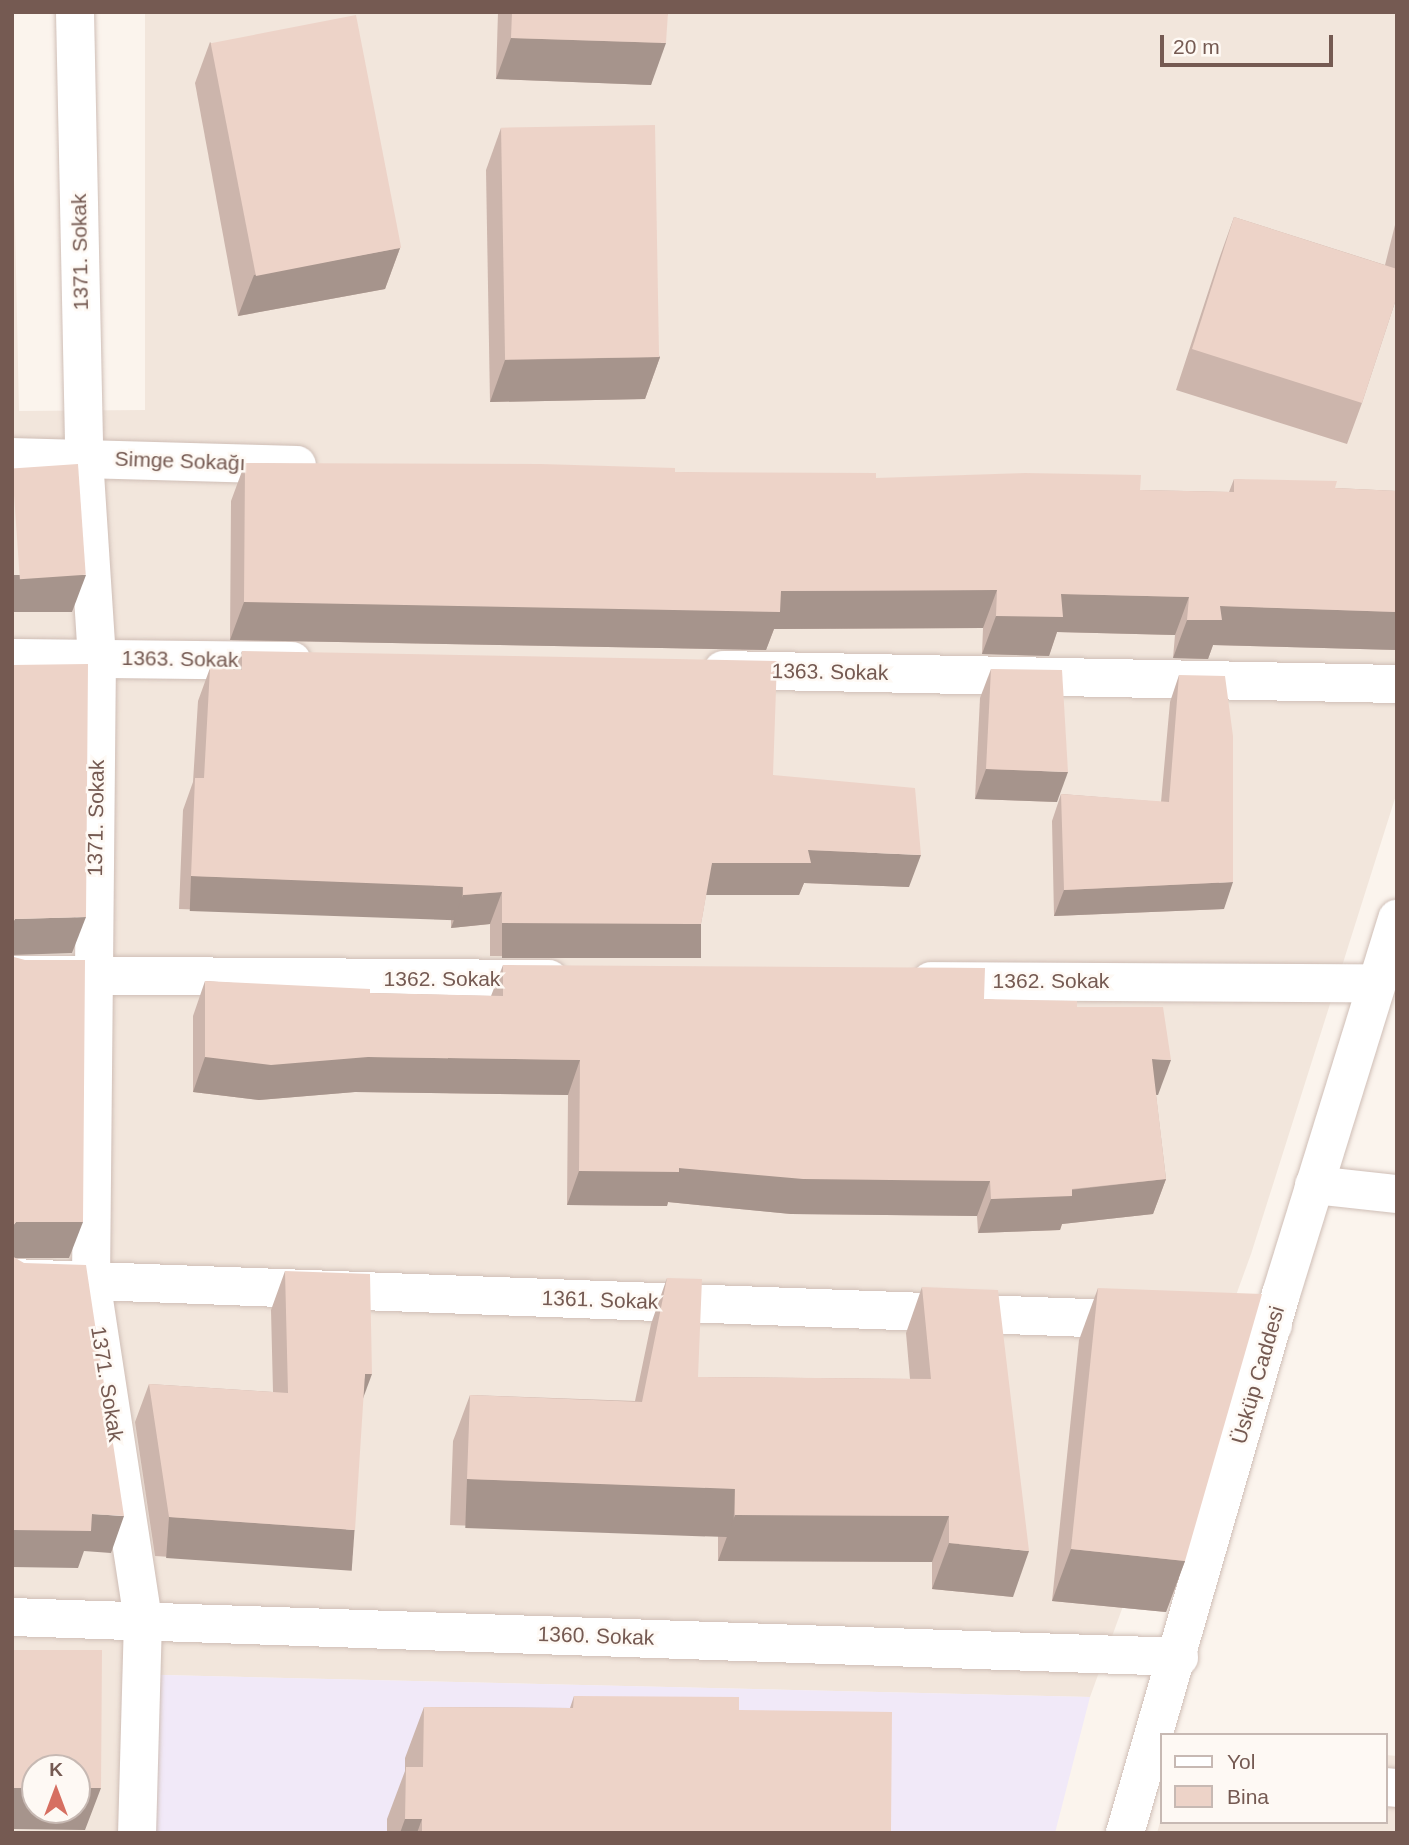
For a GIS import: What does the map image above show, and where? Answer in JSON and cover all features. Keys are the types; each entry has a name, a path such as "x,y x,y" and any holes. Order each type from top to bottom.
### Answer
{"street":[{"name":"1371. Sokak","path":"75,12 84,458 97,657 91,1280 143,1620 137,1833"},
{"name":"Simge Sokağı","path":"12,457 335,466"},
{"name":"1363. Sokak","path":"12,658 335,662"},
{"name":"1363. Sokak","path":"684,669 1397,684"},
{"name":"Üsküp Caddesi","path":"1161,1733 1179,1657 1273,1325 1397,919"},
{"name":"1362. Sokak","path":"12,975 582,979"},
{"name":"1362. Sokak","path":"902,981 1376,983"},
{"path":"1314,1185 1397,1194"},
{"name":"1361. Sokak","path":"12,1278 1273,1325"},
{"name":"1360. Sokak","path":"12,1618 143,1620 1179,1657"},
{"name":"Üsküp Caddesi","path":"1125,1833 1152,1773 1160,1739"}],"shaded area":[{"path":"145,12 1397,12 1397,792 1251,1254 1090,1697 122,1674 121,1833 12,1833 12,86 19,411 145,410"},
{"path":"122,1674 1090,1697 1055,1833 121,1833"},
{"path":"1388,1755 1397,1756 1397,1833 1157,1833 1160,1822 1388,1824"}],"building":[{"path":"512,12 668,12 666,43 511,38"},
{"path":"356,15 401,248 256,276 211,43"},
{"path":"655,125 659,357 505,360 501,128"},
{"path":"1234,217 1397,269 1397,296 1362,403 1192,349"},
{"path":"245,463 541,464 675,468 675,472 876,473 876,478 1025,473 1141,475 1140,490 1234,492 1234,479 1337,481 1335,488 1397,491 1397,612 1220,606 1222,620 1187,620 1189,597 1061,594 1063,617 996,616 997,590 781,591 780,612 244,602"},
{"path":"78,464 86,575 20,579 12,469"},
{"path":"242,651 777,661 773,775 915,788 921,855 808,850 811,863 712,863 701,924 502,923 502,892 463,895 463,887 191,876 195,778 204,778 210,668 242,670"},
{"path":"88,664 86,917 15,919 12,924 12,665"},
{"path":"991,669 1062,670 1068,772 986,769"},
{"path":"1179,675 1225,676 1233,736 1233,882 1064,890 1061,794 1169,802"},
{"path":"12,954 25,960 85,960 83,1222 16,1222 12,1227"},
{"path":"503,965 985,968 984,999 1077,1001 1077,1007 1163,1007 1171,1060 1152,1059 1166,1179 1072,1189 1072,1196 991,1199 990,1181 803,1179 679,1168 679,1172 579,1171 580,1060 368,1057 271,1065 205,1057 205,981 370,989 370,993 503,996"},
{"path":"12,1256 24,1263 86,1265 124,1516 92,1514 91,1531 12,1530"},
{"path":"285,1271 370,1274 372,1374 365,1374 355,1530 169,1517 149,1384 288,1393"},
{"path":"667,1278 702,1279 698,1377 931,1379 922,1287 998,1290 1029,1551 949,1543 949,1516 735,1515 735,1489 467,1479 470,1395 642,1402"},
{"path":"1098,1288 1262,1294 1185,1561 1071,1549"},
{"path":"12,1650 102,1650 101,1788 91,1788 91,1754 21,1754 21,1788 12,1788"},
{"path":"574,1696 739,1697 739,1710 892,1712 891,1831 422,1833 422,1819 405,1819 406,1767 423,1767 424,1707 573,1708"}]}
